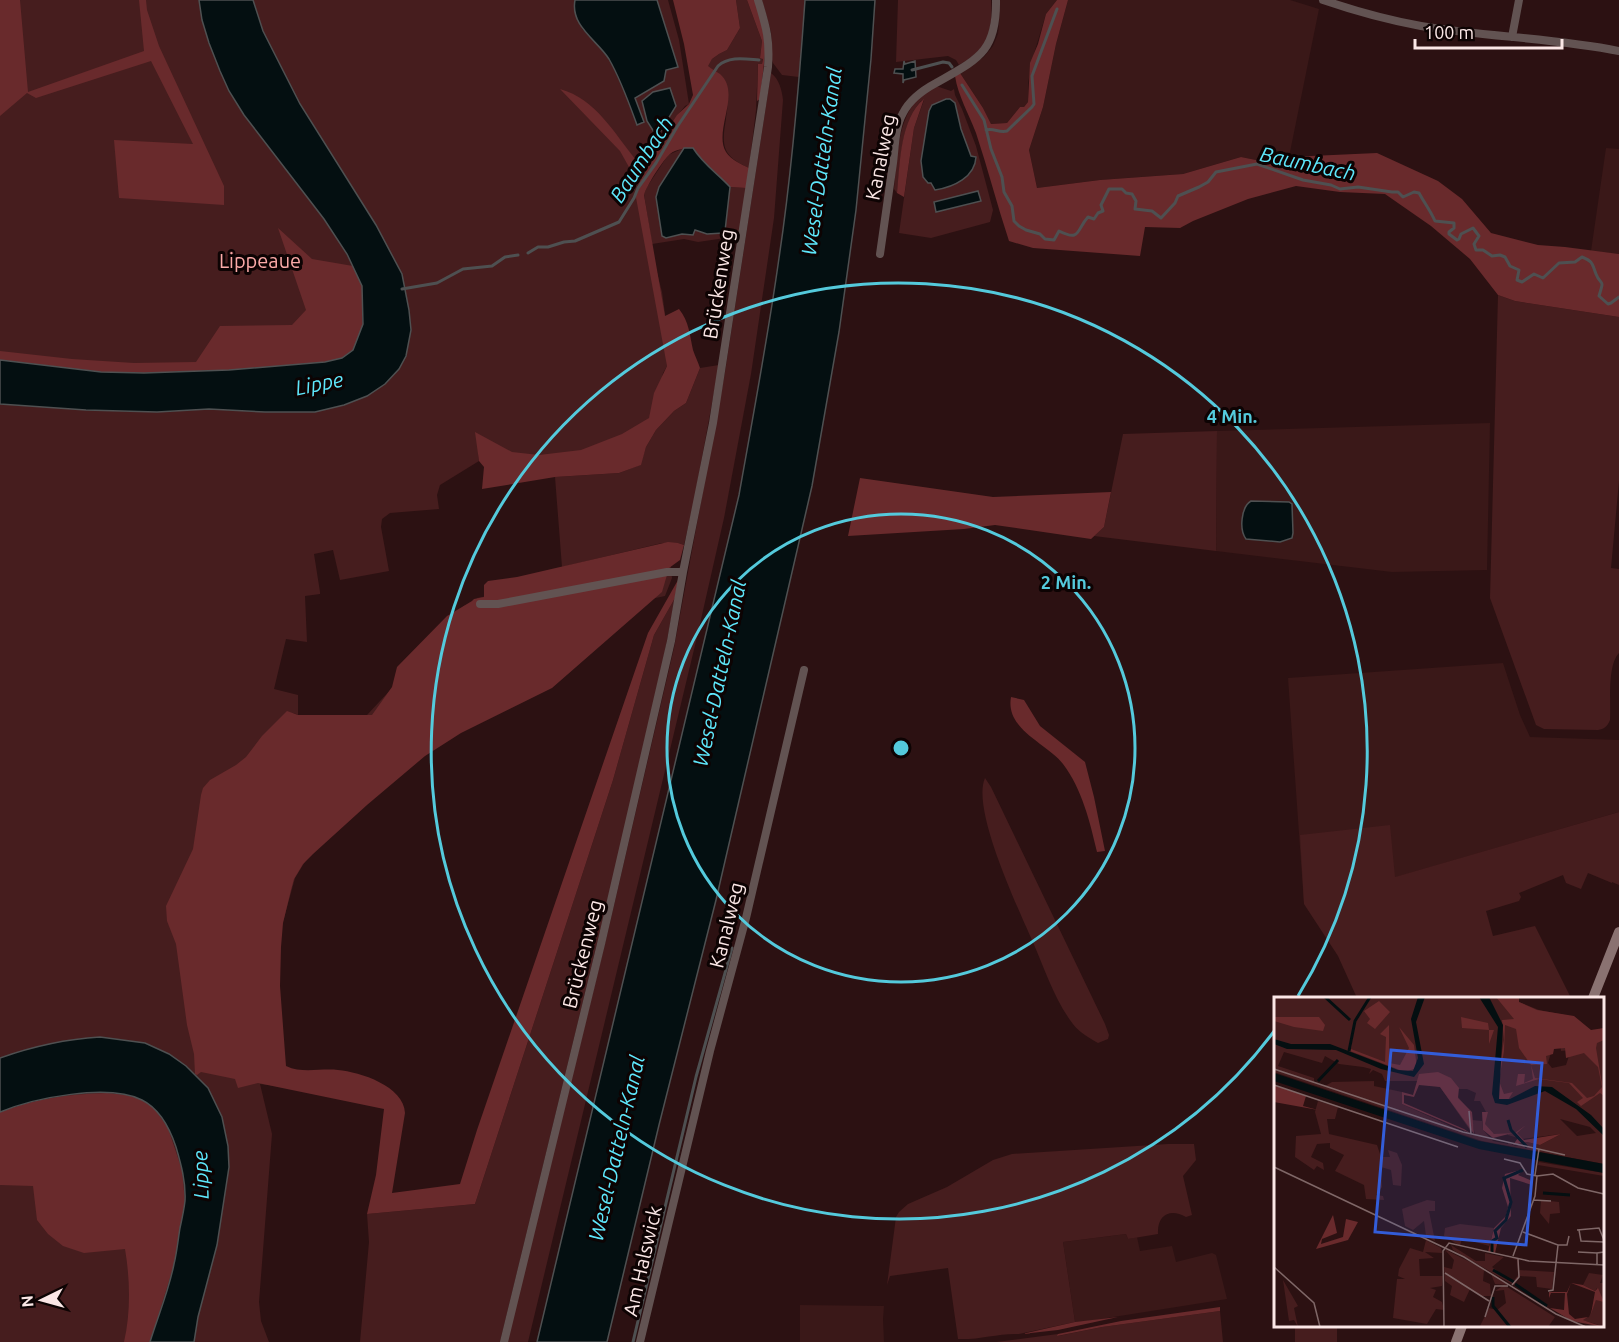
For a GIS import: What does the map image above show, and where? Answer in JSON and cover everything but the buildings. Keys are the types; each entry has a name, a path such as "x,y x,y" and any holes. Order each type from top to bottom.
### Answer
{"main road":[{"path":"1594,997 1619,932"},
{"path":"1456,1342 1462,1327"}],"street":[{"name":"Brückenweg","path":"504,1342 632,814 671,641 713,423 768,67 770,46 758,0"},
{"name":"Kanalweg","path":"880,254 902,114 924,89 966,67 990,43 996,17 996,0"},
{"path":"1323,0 1352,10 1414,24 1619,51"},
{"path":"1512,37 1519,0"},
{"path":"480,604 498,604 667,572 683,572"},
{"name":"Kanalweg","path":"676,1188 746,918 804,670"},
{"name":"Am Halswick","path":"640,1342 676,1188"}],"shaded area":[{"path":"0,0 20,0 28,92 144,51 139,0 146,0 159,46 224,186 224,205 119,198 114,140 193,144 151,61 36,98 27,93 0,116"},
{"path":"673,0 736,0 740,28 727,50 712,59 708,66 720,74 726,82 728,101 723,143 726,152 736,162 749,168 746,188 730,187 693,148 687,148 675,151 667,157 644,195 665,316 679,309 687,324 700,368 686,403 674,411 656,430 646,447 641,465 619,473 555,477 482,489 484,467 479,461 475,432 512,452 539,455 581,450 622,434 649,418 654,393 667,366 635,192 639,185 620,151 560,89 573,94 594,109 612,128 636,160 644,163 677,115 689,104 693,95"},
{"path":"747,0 755,0 766,46 760,99 757,101 758,64 762,64 763,59 760,58 762,41"},
{"path":"1000,0 1057,0 1046,14 1035,50 1028,83 1028,102 1024,107 1020,107 1007,123 991,124 960,73 984,57 993,46 998,34"},
{"path":"1057,0 1068,0 1043,107 1029,150 1037,188 1100,180 1183,174 1241,157 1280,165 1289,157 1377,153 1438,181 1462,199 1491,233 1538,245 1619,254 1619,317 1515,301 1498,295 1470,259 1431,226 1385,194 1340,192 1296,186 1248,199 1180,228 1145,227 1140,256 1033,248 1009,241 976,133 961,98 955,76 960,73 991,124 1007,123 1020,107 1024,107 1028,102 1030,63 1046,14"},
{"path":"1068,0 1290,0 1319,9 1289,157 1280,165 1241,157 1183,174 1100,180 1037,188 1029,150 1043,107"},
{"path":"924,99 914,128 904,197 897,193 903,142 910,118"},
{"path":"1606,148 1619,149 1619,254 1591,251"},
{"path":"278,228 312,259 353,266 362,286 363,324 353,350 342,358 282,366 144,373 101,372 0,360 0,351 134,363 196,362 220,326 292,325 306,310"},
{"path":"1490,423 1487,570 1392,572 1216,551 1217,431"},
{"path":"860,478 993,497 1111,492 1104,527 1091,539 995,525 848,536"},
{"path":"668,542 684,545 680,560 669,568 662,592 552,688 461,733 425,756 313,854 303,864 294,879 283,923 281,947 280,986 286,1066 299,1070 338,1070 358,1074 379,1082 397,1095 403,1103 405,1113 392,1193 460,1184 648,633 678,580 675,598 654,635 613,780 475,1204 367,1214 376,1175 384,1109 258,1083 238,1088 235,1079 201,1072 195,1074 194,1054 187,1025 176,944 167,921 166,906 193,849 203,788 210,780 246,757 262,736 287,711 298,715 372,715 392,687 397,667 447,616 474,599 484,597 484,585 488,581 517,577"},
{"path":"1503,663 1520,715 1530,737 1619,740 1619,812 1304,904 1288,678"},
{"path":"1011,697 1024,700 1040,726 1085,762 1105,851 1097,852 1085,806 1070,774 1056,756 1029,735 1014,718"},
{"path":"107,1093 127,1095 143,1100 154,1108 168,1128 182,1170 185,1202 174,1265 150,1342 124,1342 129,1295 125,1249 84,1253 63,1246 48,1234 37,1220 33,1186 0,1185 0,1112 26,1103 53,1098"},
{"path":"1126,1234 1128,1239 1137,1237 1140,1251 1172,1246 1176,1262 1212,1253 1216,1255 1227,1299 1075,1322 1063,1242"},
{"path":"800,1305 884,1306 884,1342 800,1342"},
{"path":"1220,1307 1220,1311 1102,1327 1057,1336 1121,1321"},
{"path":"1118,1317 1058,1330 1022,1334 1075,1322"}],"green space":[{"name":"Lippeaue","path":"0,0 575,0 582,29 602,49 610,61 637,125 644,122 635,98 664,81 666,70 678,66 657,0 668,0 679,40 689,104 668,127 647,159 641,185 650,245 662,292 666,321 667,366 663,373 656,409 636,435 555,462 478,451 479,461 440,485 437,495 439,509 390,513 382,519 381,527 389,571 340,580 333,550 314,554 320,594 305,596 307,642 286,639 274,689 298,695 298,715 293,713 298,720 367,715 463,612 463,606 476,604 477,598 670,561 672,578 665,596 651,599 456,727 380,786 306,860 295,878 281,929 275,988 277,1086 260,1084 272,1134 259,1302 261,1321 269,1342 0,1342"},
{"path":"736,0 747,0 762,41 760,58 763,58 762,64 758,64 756,110 749,168 740,164 726,150 724,137 727,105 707,66 712,59 727,50 740,28"},
{"path":"762,0 805,0 799,77 782,75 773,63 771,32"},
{"path":"898,0 991,0 991,21 987,38 977,53 959,65 956,60 948,56 896,62"},
{"path":"771,73 780,85 783,100 774,218 751,374 724,518 528,1342 507,1342 608,931 674,648 725,372"},
{"path":"936,86 951,91 954,89 976,146 993,210 990,222 931,238 899,233 914,128 924,100 914,110 905,132 897,193 894,189 899,141 906,118 918,99"},
{"path":"684,148 659,187 656,197 662,236 666,238 682,234 692,235 695,230 703,233 723,233 730,187 746,188 739,236 698,242 684,239 652,244 644,194 668,155"},
{"path":"1498,295 1515,301 1619,317 1619,481 1611,568 1619,569 1619,653 1611,675 1610,720 1600,730 1544,729 1536,725 1490,598"},
{"path":"719,365 684,545 662,543 562,567 555,477 619,473 640,465 646,447 656,430 674,411 686,403 700,368"},
{"path":"1217,431 1216,551 1094,536 1104,527 1123,434"},
{"path":"675,598 614,874 500,1342 360,1342 369,1242 367,1214 475,1204 613,780 654,635"},
{"path":"985,778 1105,1024 1108,1039 1098,1043 1079,1030 1064,1011 1054,991 998,859 984,812 982,793"},
{"path":"1619,812 1619,885 1588,873 1581,889 1566,883 1563,875 1519,893 1521,897 1519,901 1486,911 1493,936 1535,926 1570,997 1357,997 1338,956 1304,904 1300,835 1390,825 1395,877"},
{"path":"1194,1144 1196,1160 1183,1176 1192,1215 1186,1217 1170,1213 1166,1215 1160,1222 1158,1234 1128,1239 1126,1234 1063,1242 1075,1322 1019,1334 958,1339 948,1268 890,1276 887,1285 896,1217 899,1212 908,1204 947,1187 993,1160 1012,1154"},
{"path":"1220,1311 1223,1342 996,1342 1058,1334 1058,1336 1102,1327"},
{"path":"1295,1327 1337,1327 1337,1342 1295,1342"}],"water":[{"name":"Lippe","path":"199,0 253,0 263,31 300,104 376,225 402,274 411,330 406,356 399,369 385,384 367,396 344,405 315,412 209,409 157,412 0,404 0,360 101,372 144,373 229,370 325,362 342,358 353,350 363,324 362,286 347,254 324,219 244,115 229,91 209,43"},
{"path":"575,0 657,0 678,67 666,70 664,81 635,98 644,122 637,125 609,59 580,25"},
{"name":"Wesel-Datteln-Kanal","path":"805,0 875,0 856,210 839,332 812,486 716,900 607,1342 537,1342 739,495 784,226 795,129"},
{"path":"904,61 905,64 915,61 916,77 904,80 903,83 903,74 894,73 895,69 903,69"},
{"path":"670,88 676,106 660,132 654,132 647,121 642,101 653,92"},
{"path":"946,99 955,103 971,156 976,157 972,170 962,180 935,190 931,183 923,177 921,161 929,111 932,105"},
{"path":"684,148 693,148 730,187 723,233 707,234 695,230 693,235 682,234 666,238 662,236 656,197 659,187"},
{"path":"978,191 981,201 936,212 934,202"},
{"path":"1251,501 1292,504 1292,538 1280,542 1246,539 1242,530 1242,519 1245,508"},
{"name":"Lippe","path":"100,1037 145,1043 169,1054 186,1066 208,1088 222,1117 228,1146 229,1167 217,1245 198,1317 194,1342 150,1342 172,1274 185,1201 184,1180 176,1147 159,1114 142,1100 128,1095 110,1093 71,1094 32,1102 0,1112 0,1058 49,1044"}],"waterway":[{"path":"986,130 1007,131 1034,104 1032,76 1057,9"},
{"name":"Baumbach","path":"528,253 538,247 575,241 619,222 638,188 718,66 732,59 759,60"},
{"name":"Baumbach","path":"912,70 943,62 949,63 952,67"},
{"name":"Baumbach","path":"962,85 984,120 991,149 1002,177 1004,192 1012,206 1014,221 1019,226 1040,234 1045,239 1054,240 1059,231 1075,235 1088,217 1094,219 1098,213 1103,211 1101,205 1109,189 1122,189 1132,194 1136,201 1135,209 1152,211 1161,218 1175,203 1178,196 1208,182 1216,172 1257,164 1303,180 1340,189 1358,187 1398,192 1403,197 1414,192 1419,193 1435,221 1454,223 1454,228 1449,234 1457,240 1461,234 1473,228 1479,236 1474,244 1476,250 1483,250 1492,256 1505,257 1510,266 1519,270 1517,280 1522,282 1534,274 1543,278 1559,263 1575,262 1582,257 1589,260 1602,283 1599,296 1608,304 1619,297"},
{"name":"Baumbach","path":"402,289 437,283 463,269 492,266 505,257 518,255"},
{"path":"633,1342 696,1077 732,948"}]}
